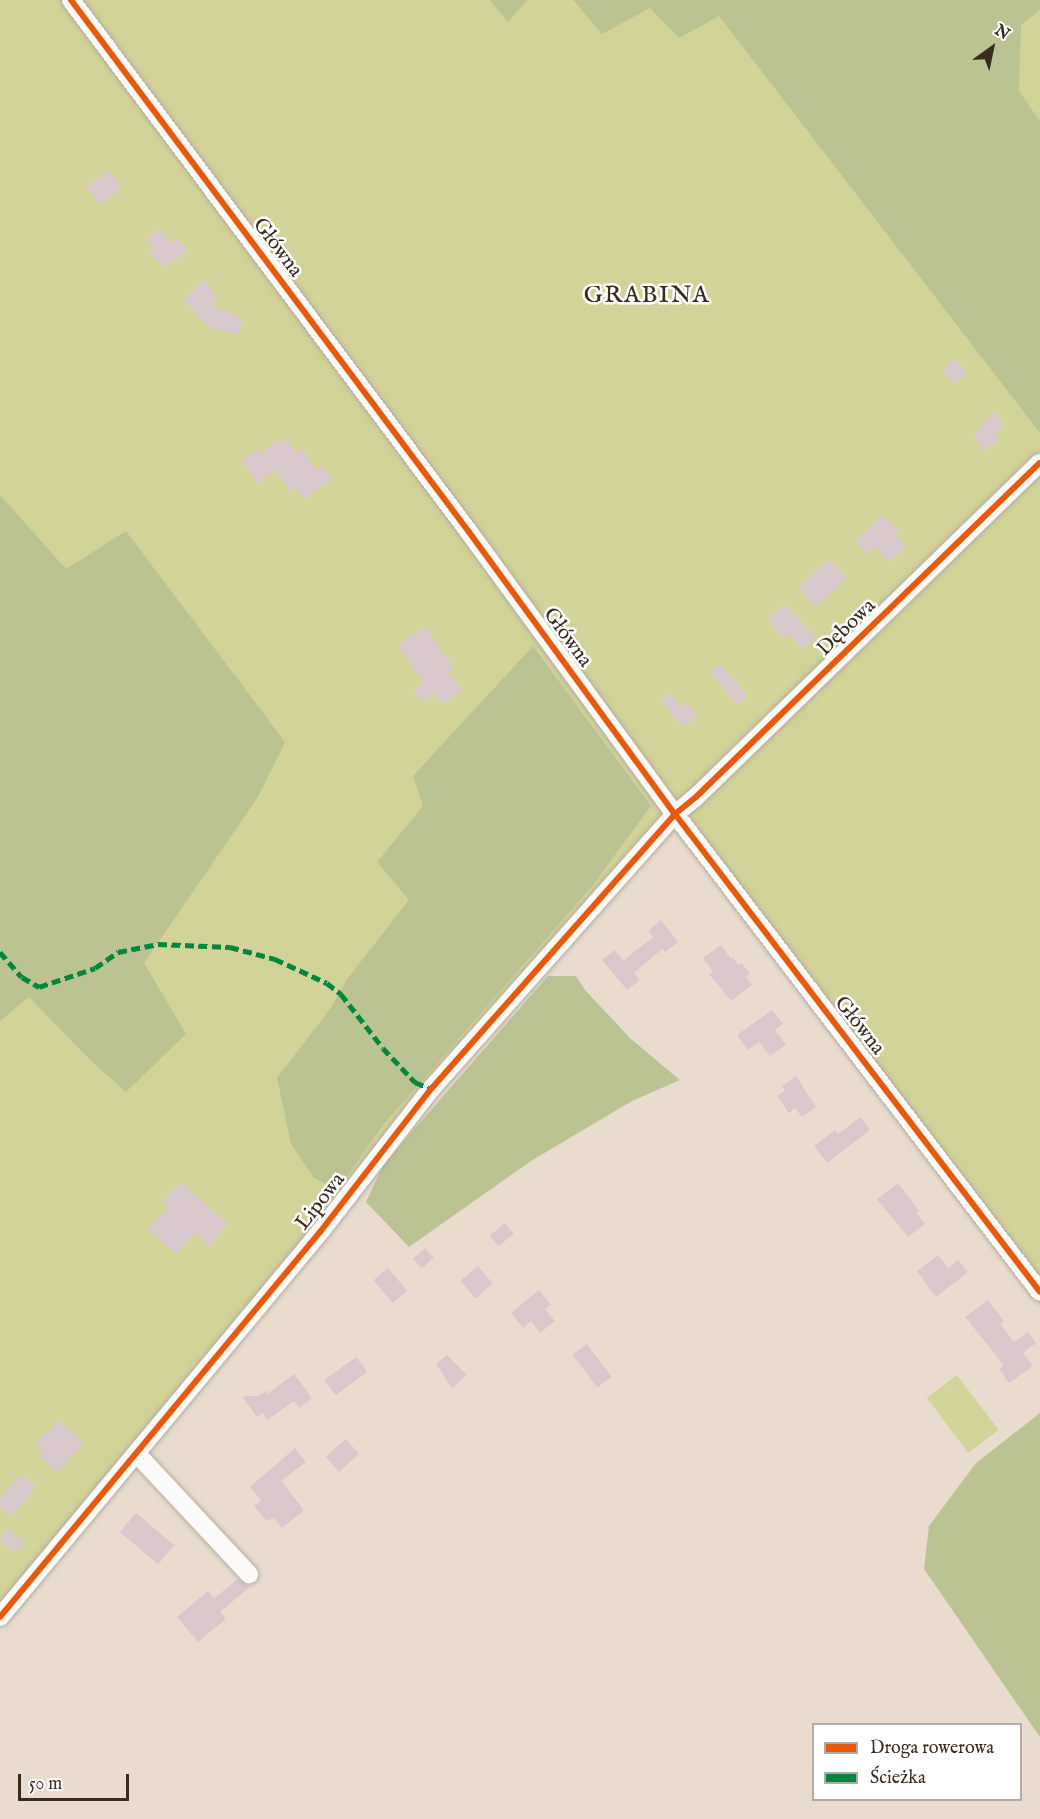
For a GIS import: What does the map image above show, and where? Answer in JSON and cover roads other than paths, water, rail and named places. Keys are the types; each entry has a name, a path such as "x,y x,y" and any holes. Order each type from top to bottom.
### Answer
{"street":[{"name":"Główna","path":"71,0 469,532 675,814 1040,1292"},
{"name":"Dębowa","path":"675,814 696,797 1040,463"},
{"name":"Lipowa","path":"0,1617 320,1232 425,1097 675,814"},
{"path":"136,1453 249,1574"}],"district":[{"name":"GRABINA","path":"647,296"}]}
